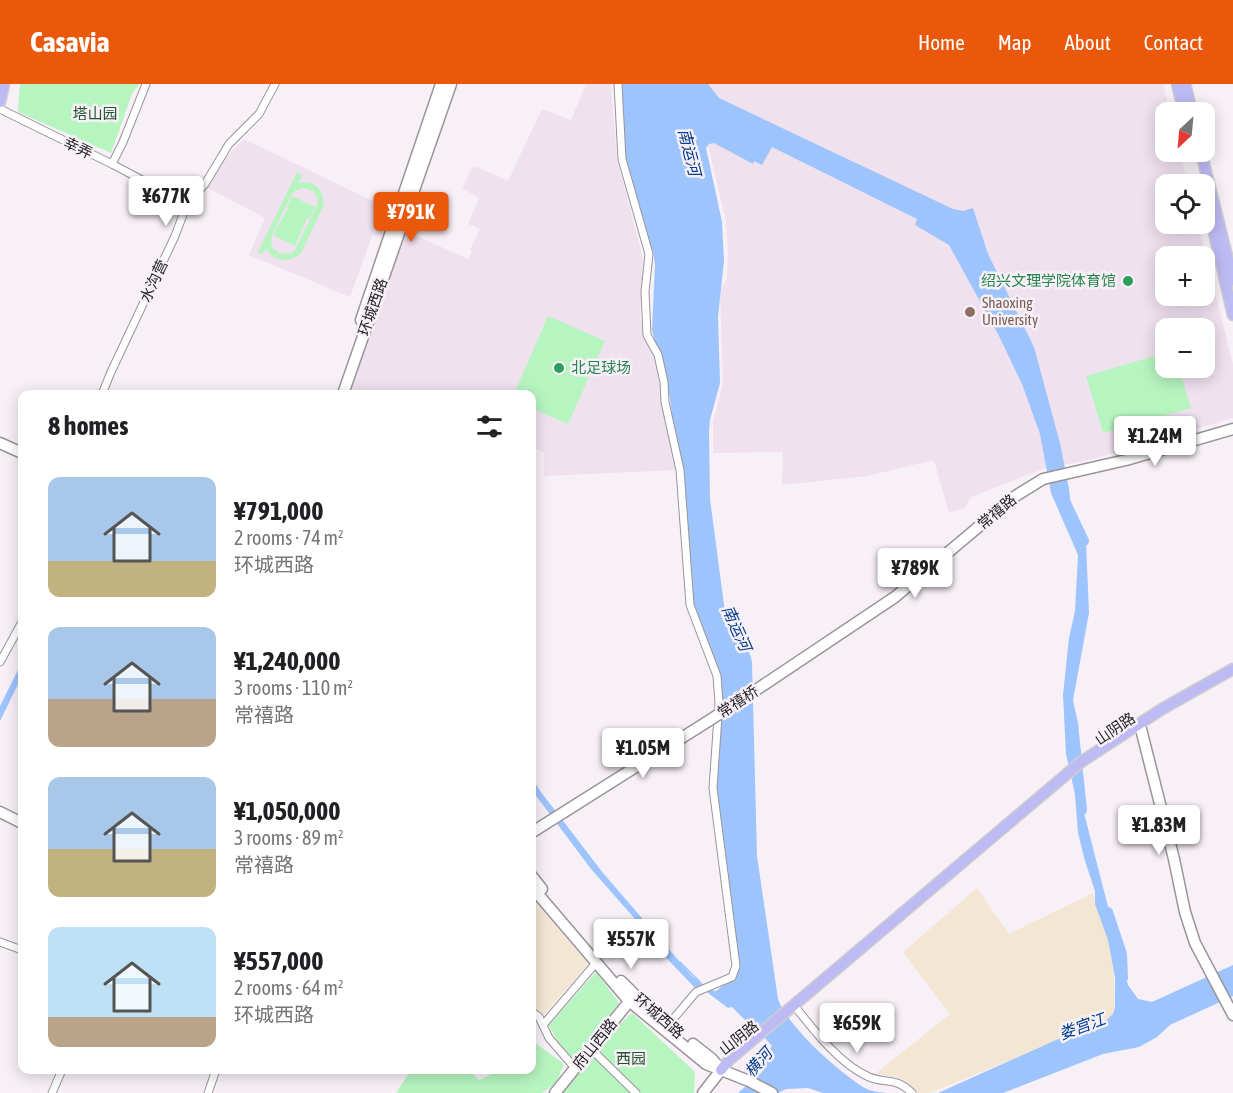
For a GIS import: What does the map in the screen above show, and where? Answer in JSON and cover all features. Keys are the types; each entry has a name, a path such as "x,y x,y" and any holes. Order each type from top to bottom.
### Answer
{"main road":[{"path":"0,102 4,84"},
{"name":"环城西路","path":"337,390 441,84"},
{"name":"环城西路","path":"344,390 451,84"},
{"path":"1177,84 1182,102"},
{"path":"1185,84 1190,102"},
{"path":"1204,162 1233,280"},
{"path":"1214,234 1233,315"},
{"name":"常禧路","path":"765,684 895,597 1014,497 1043,479 1126,460 1233,429"},
{"path":"0,442 18,451"},
{"name":"山阴路","path":"721,1070 735,1063 787,1014 1077,769 1162,709 1233,669"},
{"name":"山阴路","path":"787,1014 798,1009 1077,769 1233,676"},
{"name":"常禧桥","path":"536,830 765,684"},
{"path":"1141,729 1185,912 1195,943 1230,1011"},
{"path":"0,812 18,821"},
{"name":"环城西路","path":"536,881 632,998 669,1024 712,1059 721,1070"},
{"name":"环城西路","path":"536,892 596,963 632,998 706,1064 721,1070"},
{"name":"府山西路","path":"555,1093 632,998"},
{"path":"703,1093 721,1070 772,1093"}],"street":[{"path":"112,164 146,84"},
{"name":"水沟营","path":"104,390 175,236 187,204 205,184 229,144 259,114 275,84"},
{"path":"618,84 622,159 649,254 645,292 647,335 658,355 664,382 665,402 680,470 690,605 717,676 719,702 713,788 736,966 732,977 696,992 669,1024"},
{"name":"幸弄","path":"0,109 187,204"},
{"path":"0,662 18,629"},
{"path":"0,942 18,949"},
{"path":"543,1025 596,963"},
{"path":"798,1009 816,1029 820,1038 856,1069 868,1077 899,1082 912,1093"},
{"path":"536,1015 549,1038 575,1068"},
{"path":"537,1034 549,1038"},
{"path":"591,1049 636,1093"},
{"path":"52,1093 60,1074"},
{"path":"208,1093 215,1074"}],"shaded area":[{"path":"586,84 611,84 617,159 643,259 640,316 645,341 657,360 662,404 674,454 675,470 544,476 544,453 536,449 536,390 356,390 351,388 406,231 468,259 472,252 470,249 480,229 468,224 479,198 462,188 472,168 477,167 508,181 542,109 571,120"},
{"name":"Shaoxing University","path":"708,84 1163,84 1168,102 1155,102 1155,162 1182,162 1186,174 1155,174 1155,234 1200,234 1204,246 1155,246 1155,306 1215,306 1215,292 1233,364 1233,418 1093,459 1046,468 971,497 964,508 949,513 934,460 867,476 782,485 783,452 713,453 713,422 723,383 720,293 727,278 728,254 726,221 708,145 710,91"},
{"path":"244,139 383,206 350,297 249,255 265,218 208,188 223,161"},
{"path":"977,888 1009,934 1093,893 1113,951 1115,1017 930,1093 918,1093 905,1080 876,1073 950,1014 903,952"},
{"path":"536,903 588,964 543,1016 536,1010"}],"green space":[{"name":"塔山园","path":"20,84 139,84 132,94 111,153 18,112"},
{"path":"297,172 302,175 298,183 314,184 318,187 323,201 323,207 301,253 291,259 282,260 269,253 266,248 262,254 258,252","holes":["303,188 313,191 318,199 317,205 295,250 281,254 272,248 271,237 292,194"]},
{"path":"292,196 315,207 309,219 307,218 295,246 273,235 288,209"},
{"name":"北足球场","path":"548,316 605,341 568,424 536,410 536,390 516,390"},
{"path":"1155,356 1155,378 1182,378 1191,408 1103,433 1086,376"},
{"path":"596,972 619,1003 573,1061 559,1045 549,1025"},
{"name":"西园","path":"632,1013 695,1072 694,1093 562,1093 606,1037"},
{"path":"536,1044 564,1064 556,1083 542,1093 396,1093 408,1074 473,1074 479,1080 492,1074 536,1074"}],"water":[{"name":"南运河","path":"620,84 708,84 719,98 953,209 963,211 973,208 988,254 1034,347 1060,443 1072,515 1086,542 1089,613 1073,700 1079,728 1074,749 1083,809 1128,985 1138,999 1152,1002 1233,965 1233,996 1170,1025 1157,1037 1139,1047 1103,1054 1003,1093 938,1093 1056,1040 1104,1022 1113,1014 1115,1007 1115,977 1108,940 1095,904 1095,891 1078,833 1075,794 1066,754 1063,695 1069,638 1075,611 1078,555 1051,493 1040,434 1022,384 999,336 949,245 915,225 917,219 772,147 762,165 754,161 753,164 714,143 709,144 706,148 722,222 724,261 718,317 720,383 709,431 710,499 726,620 732,631 747,647 752,662 757,856 778,999 792,1022 828,1060 863,1087 886,1093 823,1093 808,1088 786,1089 778,1093 738,1093 762,1072 771,1054 769,1050 772,1046 732,1007 728,1008 699,986 695,988 656,947 643,928 591,869 536,796 536,786 603,873 692,976 711,990 716,991 735,976 716,792 719,691 695,623 670,398 652,330 655,265 653,251 645,233 624,160"},
{"path":"18,670 18,684 0,721 0,706"}],"waterway":[{"path":"1065,501 1084,541"},
{"path":"1074,733 1082,810"},
{"path":"1108,912 1122,954 1123,978"},
{"path":"680,962 700,982"}],"place":[{"name":"绍兴文理学院体育馆","path":"1128,281"},
{"name":"Shaoxing University","path":"970,312"},
{"name":"北足球场","path":"559,368"}],"water label":[{"name":"娄宫江","path":"1082,1026"},
{"name":"横河","path":"758,1062"}]}
